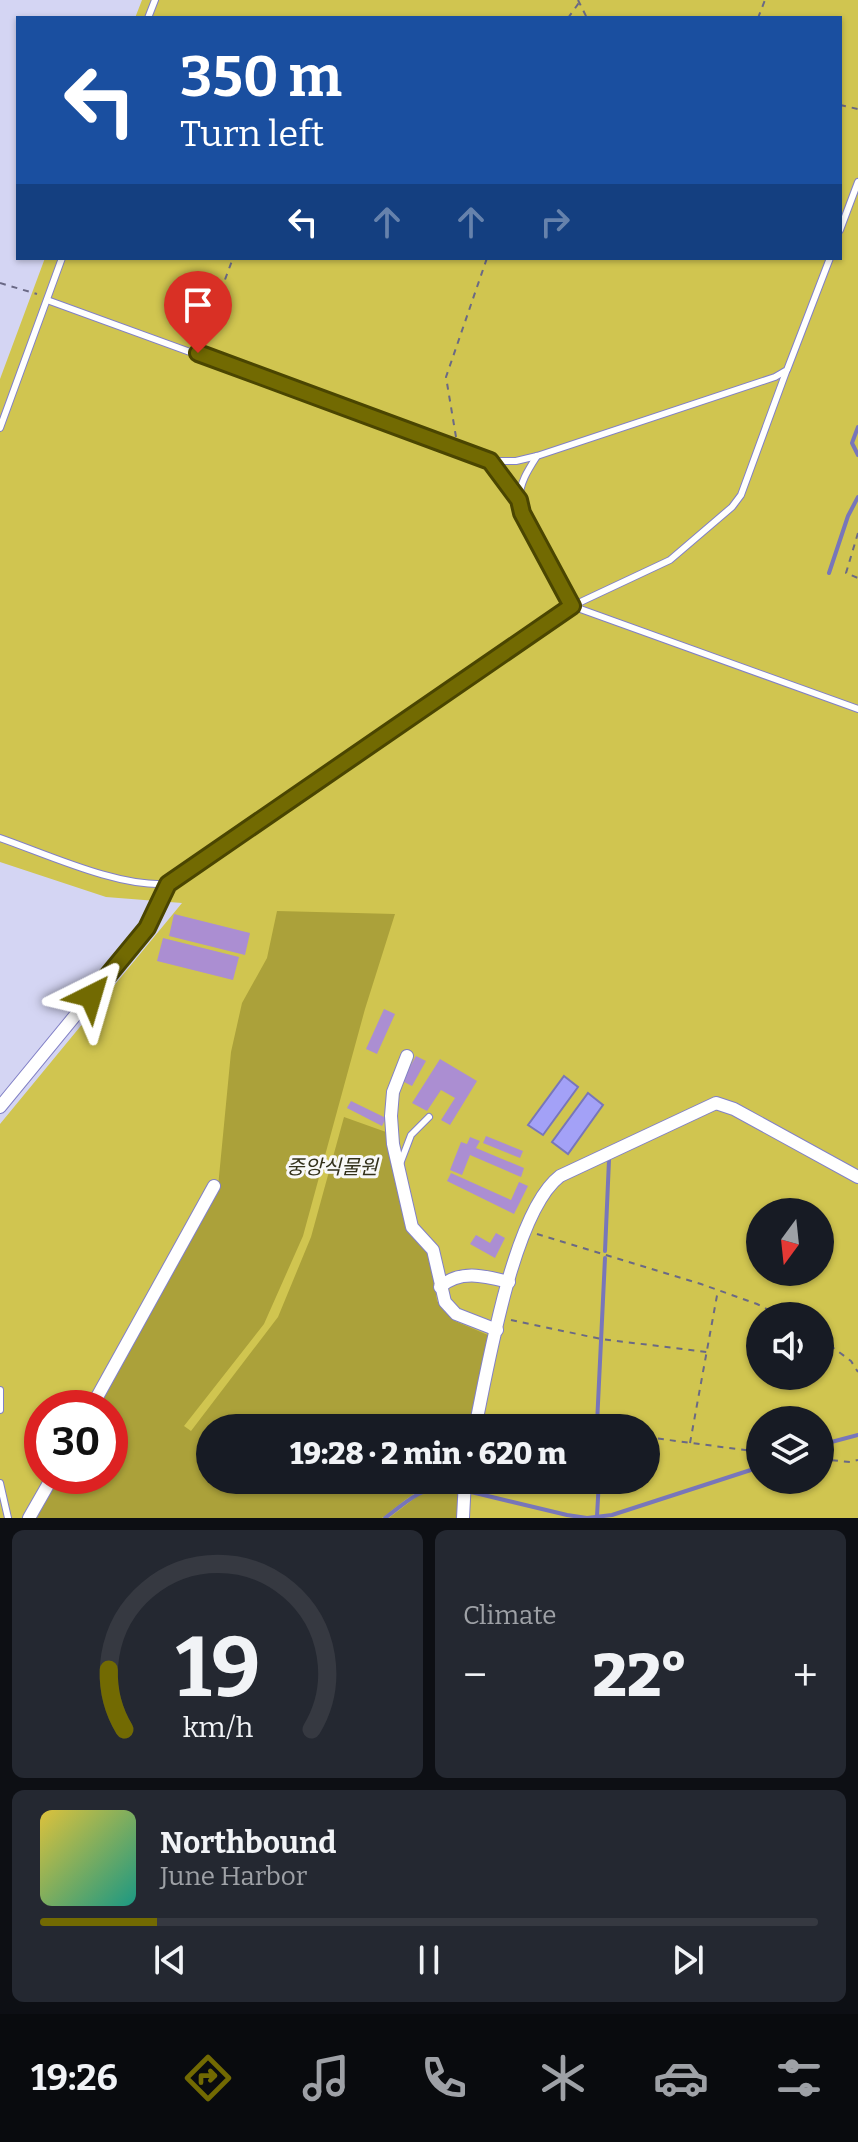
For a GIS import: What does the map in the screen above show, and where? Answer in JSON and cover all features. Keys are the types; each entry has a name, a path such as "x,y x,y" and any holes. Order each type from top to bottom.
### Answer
{"street":[{"path":"0,1107 147,928 168,884"},
{"path":"407,1056 393,1092 393,1144 412,1227 433,1250 445,1302 456,1314 498,1324"},
{"path":"478,1414 498,1324 524,1232 543,1191 560,1176 710,1104 723,1104 858,1177"},
{"path":"101,1390 214,1186"},
{"path":"440,1287 450,1279 462,1276 481,1275 509,1282"},
{"path":"29,1518 43,1494"},
{"path":"463,1518 464,1494"}],"lane":[{"path":"842,225 858,182"},
{"path":"0,428 61,260"},
{"path":"0,838 145,886 168,884 572,606 670,560 732,507 741,495 829,260"},
{"path":"48,298 490,461 516,461 537,456 775,377 787,370"},
{"path":"519,500 523,480 537,456"},
{"path":"490,461 519,500 522,513 572,606 858,709"},
{"path":"399,1168 411,1135 429,1117"},
{"path":"0,1390 0,1410"},
{"path":"0,1483 8,1518"}],"path":[{"path":"198,353 232,260"},
{"path":"457,448 446,377 486,260"},
{"path":"0,283 48,298"},
{"path":"858,533 846,573 858,578"},
{"path":"524,1232 751,1302"},
{"path":"690,1443 718,1290"},
{"path":"498,1324 707,1352"},
{"path":"834,1348 851,1361 858,1372"},
{"path":"660,1439 746,1450"},
{"path":"834,1460 858,1460"}],"green space":[{"name":"중앙식물원","path":"142,0 858,0 858,1518 0,1518 0,1124 182,903 106,897 0,862 0,379 44,260 842,260 842,16 136,16"},
{"path":"277,911 395,914 365,1009 303,1236 264,1324 184,1426 191,1431 196,1424 196,1494 414,1494 382,1518 35,1518 49,1494 128,1494 128,1390 107,1390 218,1187 231,1052 242,1003 267,958"},
{"name":"중앙식물원","path":"344,1117 386,1132 409,1226 430,1253 437,1301 455,1321 488,1335 474,1414 204,1414 278,1317 311,1237"},
{"path":"420,1494 459,1494 459,1518 389,1518"}],"shaded area":[{"path":"564,1076 578,1087 543,1135 528,1125"},
{"path":"588,1093 603,1105 568,1154 552,1142"}],"building":[{"path":"174,914 250,933 245,955 169,936"},
{"path":"163,938 239,957 233,980 157,961"},
{"path":"384,1009 395,1014 377,1054 366,1049"},
{"path":"416,1056 426,1061 412,1086 402,1081"},
{"path":"440,1059 477,1081 450,1125 441,1120 455,1098 441,1090 427,1111 412,1103"},
{"path":"351,1101 386,1118 382,1126 347,1108"},
{"path":"486,1136 523,1151 520,1158 483,1143"},
{"path":"470,1137 480,1141 476,1148 524,1168 521,1177 470,1155 462,1175 450,1170 461,1142 467,1144"},
{"path":"451,1173 511,1200 519,1182 528,1186 514,1214 447,1181"},
{"path":"496,1233 505,1238 495,1258 470,1244 476,1235 490,1243"}],"waterway":[{"path":"858,427 852,443 858,455"},
{"path":"829,573 848,516 858,497"},
{"path":"605,1251 609,1160"},
{"path":"597,1414 605,1258"},
{"path":"834,1441 858,1435"},
{"path":"480,1494 587,1518 612,1515 746,1472"},
{"path":"385,1518 418,1494"},
{"path":"597,1516 598,1494"}],"route":[{"path":"91,996 147,928 168,884 572,606 522,513 519,500 490,461 198,353"}]}
